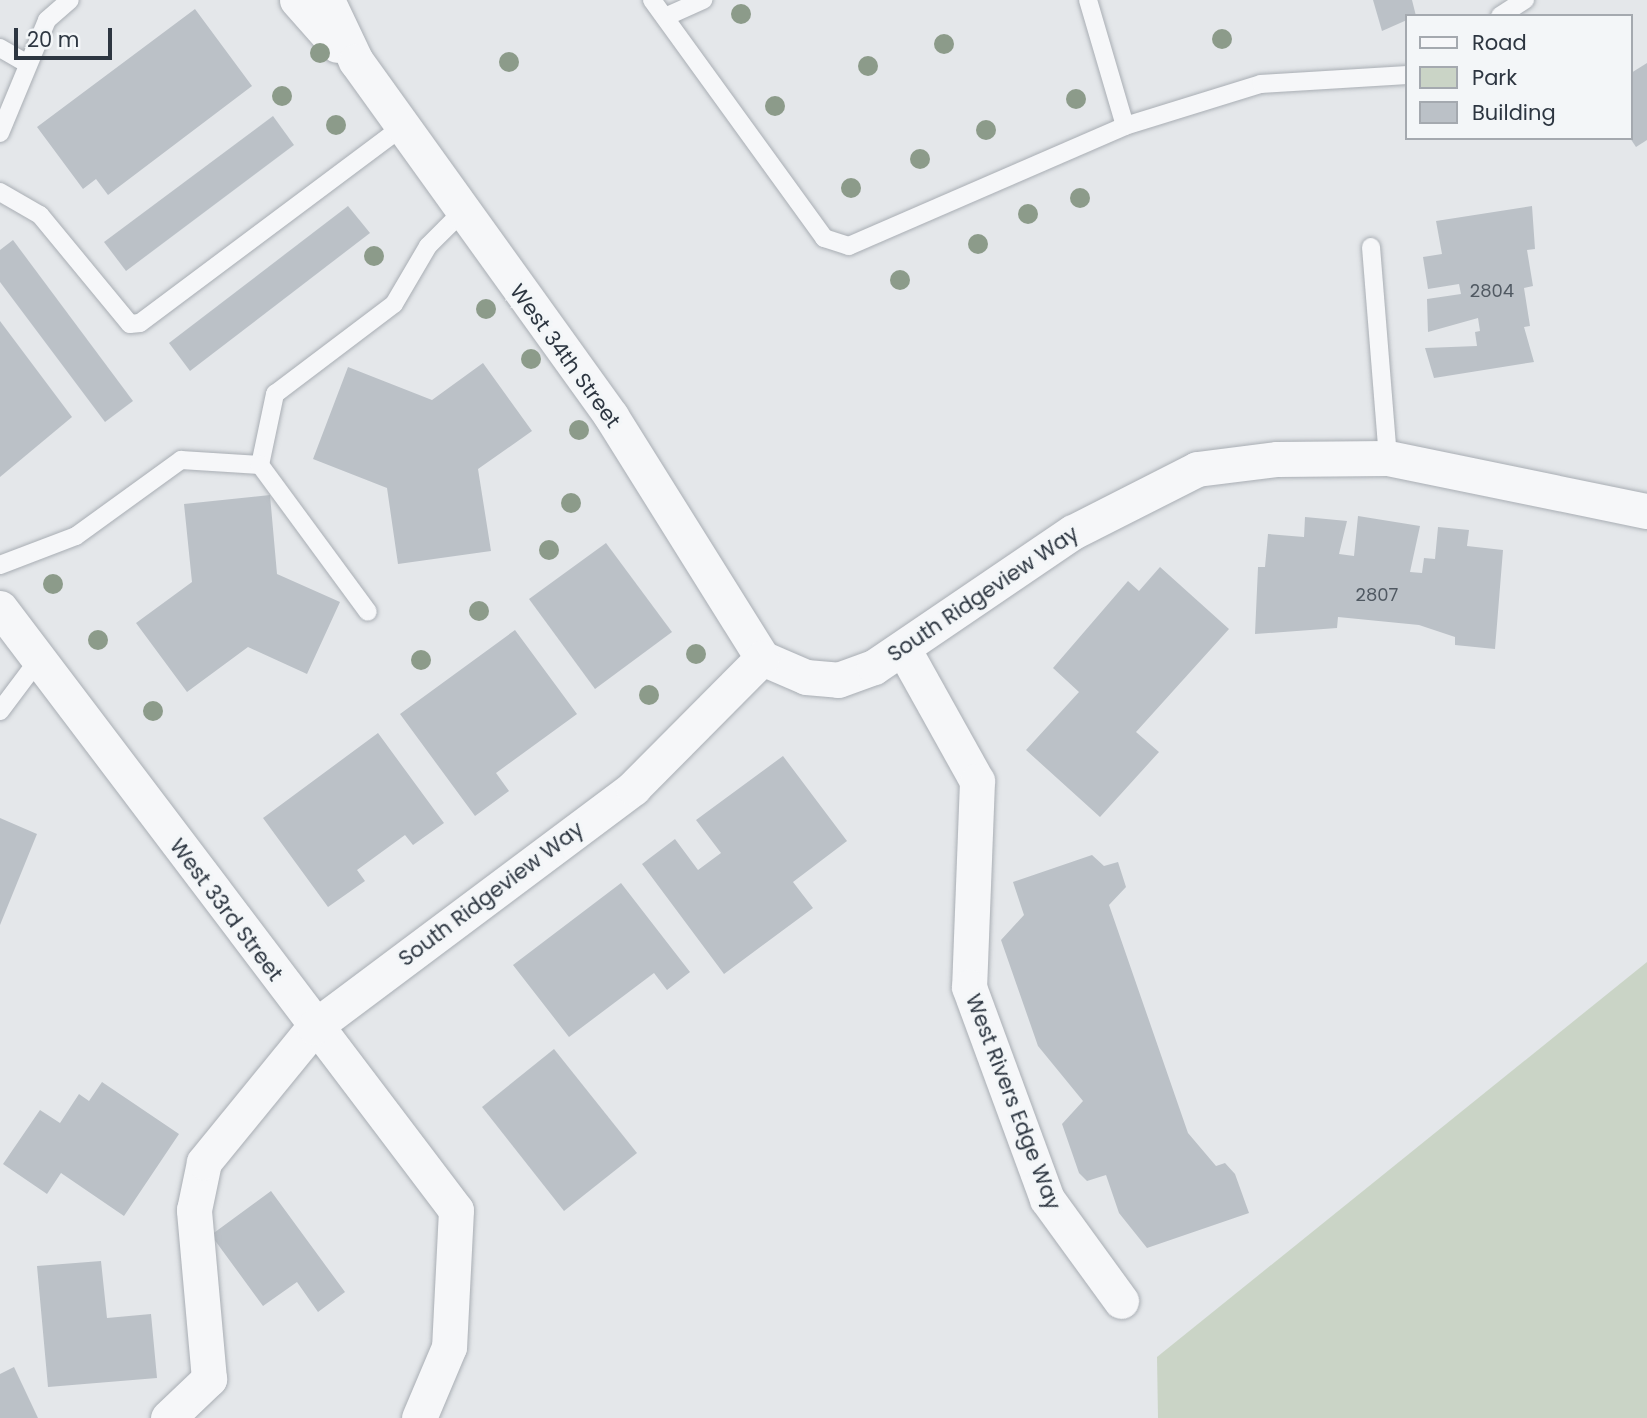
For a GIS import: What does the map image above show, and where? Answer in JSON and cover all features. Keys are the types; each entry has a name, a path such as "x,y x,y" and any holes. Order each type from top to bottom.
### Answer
{"street":[{"name":"West 34th Street","path":"297,0 356,61"},
{"name":"West 34th Street","path":"327,0 356,61 461,213 611,416 762,658"},
{"name":"South Ridgeview Way","path":"168,1418 209,1379 194,1210 204,1162 314,1027 633,788 762,658 806,677 838,680 904,650 1073,532 1197,469 1277,459 1388,458 1647,511"},
{"name":"West 33rd Street","path":"0,608 314,1027 456,1209 449,1347 419,1418"},
{"name":"West Rivers Edge Way","path":"904,650 977,780 969,987 1047,1199 1121,1301"}],"lane":[{"path":"0,133 47,20 70,0"},
{"path":"652,0 824,238 849,246 1125,126 1261,84 1406,75"},
{"path":"665,17 703,0"},
{"path":"1088,0 1125,126"},
{"path":"1503,14 1525,0"},
{"path":"0,48 28,64"},
{"path":"0,192 40,215 130,324 140,323 401,128"},
{"path":"368,611 260,465 275,394 394,304 428,246 461,213"},
{"path":"1371,247 1388,458"},
{"path":"0,565 76,536 181,460 260,465"},
{"path":"0,711 38,659"}],"green space":[{"path":"1647,962 1647,1418 1158,1418 1157,1357"}],"building":[{"path":"1373,0 1412,0 1416,14 1406,14 1406,20 1382,31"},
{"path":"195,9 252,86 108,195 96,179 83,189 37,127"},
{"path":"1647,63 1647,140 1636,147 1631,140 1633,72"},
{"path":"273,116 294,145 126,271 104,242"},
{"path":"348,206 370,233 190,371 169,343"},
{"path":"1532,206 1535,249 1527,250 1533,286 1524,288 1530,326 1524,327 1534,362 1434,378 1425,348 1477,346 1475,332 1480,331 1478,318 1428,332 1427,299 1461,294 1459,284 1428,289 1423,257 1442,254 1436,221"},
{"path":"13,240 133,401 105,422 0,282 0,250"},
{"path":"0,321 72,417 0,477"},
{"path":"483,363 532,431 478,469 491,551 398,564 387,488 313,459 348,367 432,400"},
{"path":"270,495 277,574 340,602 307,674 248,647 187,692 136,623 192,582 184,504"},
{"path":"1358,516 1420,526 1410,572 1422,573 1424,558 1435,559 1438,527 1469,530 1467,546 1503,550 1495,649 1455,645 1455,637 1419,625 1338,617 1337,628 1255,634 1258,567 1265,567 1268,534 1304,537 1305,517 1347,521 1339,554 1354,556"},
{"path":"606,543 672,632 595,689 529,599"},
{"path":"1160,567 1229,629 1136,732 1159,752 1100,817 1026,750 1079,692 1053,668 1128,581 1139,591"},
{"path":"515,630 577,714 496,773 509,791 475,816 400,714"},
{"path":"378,733 444,823 413,845 405,835 357,870 365,881 328,907 263,818"},
{"path":"783,756 847,841 793,882 813,908 724,974 642,864 675,839 698,870 721,853 696,820"},
{"path":"0,818 37,834 0,925"},
{"path":"1092,855 1104,866 1118,862 1126,887 1109,905 1188,1133 1216,1166 1225,1163 1235,1174 1249,1213 1147,1248 1119,1213 1106,1175 1087,1181 1079,1173 1062,1124 1083,1101 1038,1046 1001,940 1024,915 1013,882"},
{"path":"621,883 690,972 667,990 654,973 569,1037 513,965"},
{"path":"554,1049 637,1153 564,1211 482,1107"},
{"path":"102,1082 179,1134 124,1216 61,1173 47,1194 3,1164 40,1110 60,1123 79,1094 89,1101"},
{"path":"271,1191 345,1292 318,1312 297,1282 263,1306 211,1235"},
{"path":"101,1261 107,1318 151,1314 157,1378 48,1387 37,1266"},
{"path":"14,1367 38,1418 0,1418 0,1374"}]}
